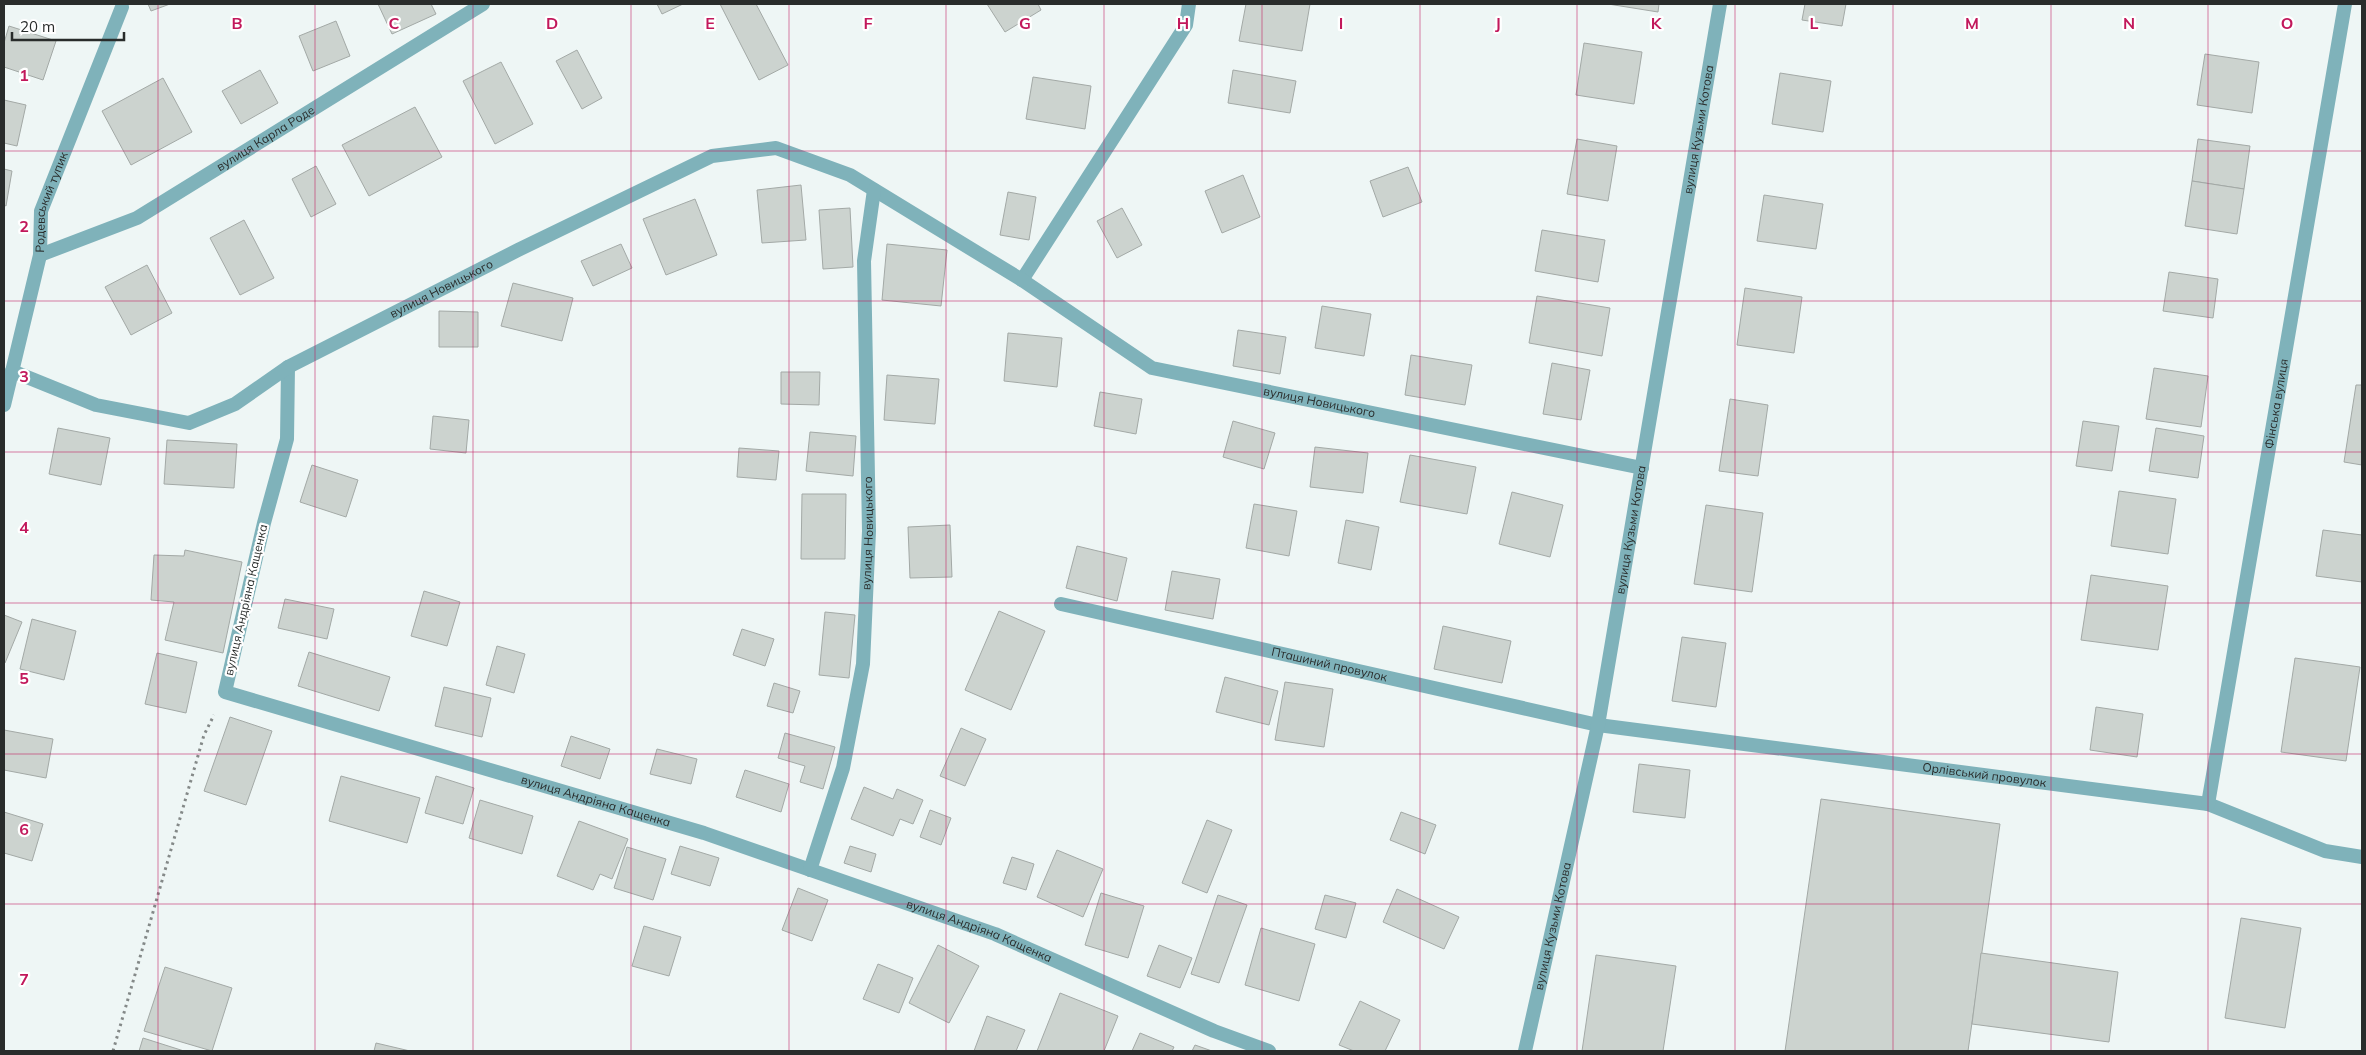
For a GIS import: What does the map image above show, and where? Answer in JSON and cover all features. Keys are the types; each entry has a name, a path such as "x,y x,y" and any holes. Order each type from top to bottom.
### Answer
{"street":[{"name":"вулиця Карла Роде","path":"40,256 137,218 468,7 483,4"},
{"path":"1022,280 1186,25 1189,4"},
{"name":"вулиця Кузьми Котова","path":"1525,1051 1598,725 1720,4"},
{"name":"Фінська вулиця","path":"2208,804 2346,4"},
{"name":"Родевський тупик","path":"4,405 40,256 41,211 122,7"},
{"name":"вулиця Новицького","path":"12,371 96,405 189,424 235,404 288,367 518,250 712,156 776,148 850,176 874,190 1022,280 1152,368 1642,468"},
{"name":"вулиця Новицького","path":"810,870 843,768 863,664 870,531 864,261 874,190"},
{"name":"вулиця Андріяна Кащенка","path":"288,367 287,439 264,523 225,692 704,833 995,934 1214,1031 1269,1051"},
{"name":"Пташиний провулок","path":"1061,604 1598,725"},
{"name":"Орлівський провулок","path":"1598,725 2208,804 2326,851 2362,858"}],"path":[{"path":"113,1051 204,735 225,692"}],"building":[{"path":"148,4 170,4 151,11"},
{"path":"378,4 431,4 436,14 392,34"},
{"path":"657,4 683,4 662,14"},
{"path":"720,4 756,4 788,65 759,80"},
{"path":"987,4 1038,4 1041,10 1005,32"},
{"path":"1246,4 1310,4 1302,51 1239,41"},
{"path":"1608,4 1659,4 1658,12"},
{"path":"1805,4 1846,4 1842,26 1802,20"},
{"path":"336,21 350,56 313,71 299,36"},
{"path":"9,26 56,41 43,80 4,67 4,43"},
{"path":"1584,43 1642,52 1634,104 1576,95"},
{"path":"577,50 602,98 582,109 556,61"},
{"path":"2205,54 2259,62 2252,113 2197,105"},
{"path":"501,62 533,124 495,144 463,81"},
{"path":"260,70 278,103 241,124 222,91"},
{"path":"1233,70 1296,81 1290,113 1228,103"},
{"path":"1780,73 1831,81 1823,132 1772,124"},
{"path":"1033,77 1091,86 1085,129 1026,119"},
{"path":"163,78 192,132 131,165 102,111"},
{"path":"4,100 26,105 17,146 4,143"},
{"path":"415,107 442,157 369,196 342,145"},
{"path":"1577,139 1617,146 1608,201 1567,194"},
{"path":"2198,139 2250,146 2244,189 2192,181"},
{"path":"316,166 336,204 311,217 292,179"},
{"path":"1408,167 1422,202 1383,217 1370,181"},
{"path":"4,169 12,171 6,206 4,205"},
{"path":"1243,175 1260,217 1222,233 1205,191"},
{"path":"2192,181 2244,189 2237,234 2185,226"},
{"path":"801,185 806,240 762,243 757,190"},
{"path":"1008,192 1036,197 1029,240 1000,235"},
{"path":"1764,195 1823,204 1816,249 1757,241"},
{"path":"695,199 717,255 666,275 643,219"},
{"path":"850,208 853,267 823,269 819,210"},
{"path":"1122,208 1142,245 1117,258 1097,221"},
{"path":"244,220 274,278 240,295 210,238"},
{"path":"1542,230 1605,240 1598,282 1535,271"},
{"path":"621,244 632,268 593,286 581,261"},
{"path":"887,244 947,250 941,306 882,300"},
{"path":"147,265 172,313 131,335 105,287"},
{"path":"2169,272 2218,279 2213,318 2163,311"},
{"path":"513,283 573,298 562,341 501,326"},
{"path":"1745,288 1802,297 1794,353 1737,345"},
{"path":"1537,296 1610,308 1602,356 1529,343"},
{"path":"1322,306 1371,314 1364,356 1315,348"},
{"path":"439,311 478,312 478,347 439,347"},
{"path":"1238,330 1286,337 1280,374 1233,366"},
{"path":"1008,333 1062,338 1057,387 1004,381"},
{"path":"1411,355 1472,365 1465,405 1405,395"},
{"path":"1552,363 1590,370 1581,420 1543,414"},
{"path":"2154,368 2208,376 2201,427 2146,419"},
{"path":"781,372 820,372 819,405 781,404"},
{"path":"887,375 939,379 935,424 884,420"},
{"path":"2356,385 2362,385 2362,465 2344,462"},
{"path":"1100,392 1142,399 1136,434 1094,426"},
{"path":"1730,399 1768,405 1758,476 1719,471"},
{"path":"433,416 469,420 466,453 430,449"},
{"path":"1233,421 1275,433 1264,469 1223,457"},
{"path":"2083,421 2119,426 2112,471 2076,466"},
{"path":"58,428 110,438 101,485 49,474"},
{"path":"2156,428 2204,436 2198,478 2149,471"},
{"path":"810,432 856,436 853,476 806,471"},
{"path":"167,440 237,444 234,488 164,484"},
{"path":"1315,447 1368,453 1363,493 1310,487"},
{"path":"739,448 779,451 776,480 737,477"},
{"path":"1410,455 1476,467 1467,514 1400,502"},
{"path":"312,465 358,480 346,517 300,502"},
{"path":"2119,491 2176,499 2168,554 2111,546"},
{"path":"1512,492 1563,505 1550,557 1499,544"},
{"path":"802,494 846,494 845,559 801,559"},
{"path":"1254,504 1297,511 1289,556 1246,548"},
{"path":"1706,505 1763,513 1752,592 1694,584"},
{"path":"1346,520 1379,527 1371,570 1338,563"},
{"path":"950,525 952,577 910,578 908,527"},
{"path":"2323,530 2362,535 2362,582 2316,576"},
{"path":"1077,546 1127,558 1117,601 1066,588"},
{"path":"185,550 242,562 223,653 165,640 174,602 151,600 154,555 184,556"},
{"path":"1172,571 1220,579 1213,619 1165,610"},
{"path":"2091,575 2168,586 2158,650 2081,640"},
{"path":"424,591 460,602 447,646 411,636"},
{"path":"285,599 334,609 327,639 278,628"},
{"path":"999,611 1045,631 1011,710 965,690"},
{"path":"825,612 855,615 849,678 819,675"},
{"path":"4,615 22,622 5,663 4,663"},
{"path":"32,619 76,631 64,680 20,669"},
{"path":"1443,626 1511,641 1502,683 1434,669"},
{"path":"742,629 774,639 765,666 733,655"},
{"path":"1682,637 1726,643 1716,707 1672,701"},
{"path":"497,646 525,654 514,693 486,685"},
{"path":"309,652 390,677 379,711 298,686"},
{"path":"157,653 197,662 186,713 145,704"},
{"path":"2295,658 2360,667 2346,761 2281,752"},
{"path":"1225,677 1278,691 1269,725 1216,712"},
{"path":"1285,682 1333,689 1324,747 1275,740"},
{"path":"774,683 800,691 793,713 767,706"},
{"path":"444,687 491,698 482,737 435,726"},
{"path":"2096,707 2143,714 2137,757 2090,750"},
{"path":"230,717 272,731 246,805 204,791"},
{"path":"961,728 986,739 965,786 940,776"},
{"path":"4,730 53,739 46,778 4,770"},
{"path":"785,733 835,747 823,789 800,782 805,766 778,758"},
{"path":"571,736 610,749 600,779 561,766"},
{"path":"657,749 697,759 691,784 650,774"},
{"path":"1639,764 1690,770 1685,818 1633,812"},
{"path":"745,770 789,784 781,812 736,797"},
{"path":"341,776 420,798 407,843 329,821"},
{"path":"436,776 474,788 463,824 425,813"},
{"path":"864,787 893,799 897,789 923,800 913,824 900,819 893,836 851,819"},
{"path":"1821,799 2000,824 1968,1051 1785,1051"},
{"path":"480,800 533,816 522,854 469,838"},
{"path":"930,810 951,818 941,845 920,837"},
{"path":"4,812 43,824 32,861 4,853"},
{"path":"1401,812 1436,825 1425,854 1390,840"},
{"path":"1207,820 1232,830 1207,893 1182,883"},
{"path":"579,821 628,839 612,879 600,874 593,890 557,876"},
{"path":"680,846 719,858 710,886 671,874"},
{"path":"850,846 876,854 871,872 844,863"},
{"path":"627,847 666,859 653,900 614,888"},
{"path":"1057,850 1103,869 1083,917 1037,897"},
{"path":"1012,857 1034,864 1026,890 1003,883"},
{"path":"798,888 828,900 812,941 782,930"},
{"path":"1397,889 1459,917 1444,949 1383,922"},
{"path":"1101,893 1144,906 1128,958 1085,945"},
{"path":"1218,895 1247,905 1219,983 1191,974"},
{"path":"1325,895 1356,903 1346,938 1315,929"},
{"path":"2241,918 2301,928 2285,1028 2225,1018"},
{"path":"644,926 681,937 669,976 632,966"},
{"path":"1261,928 1315,944 1299,1001 1245,985"},
{"path":"938,945 979,966 949,1023 909,1003"},
{"path":"1159,945 1192,958 1180,988 1147,976"},
{"path":"1981,953 2118,972 2109,1042 1972,1024"},
{"path":"1596,955 1676,966 1663,1051 1582,1051"},
{"path":"878,964 913,978 899,1013 863,999"},
{"path":"165,967 232,988 212,1051 144,1031"},
{"path":"1060,993 1118,1016 1104,1051 1037,1051"},
{"path":"1360,1001 1400,1020 1385,1051 1354,1051 1339,1045"},
{"path":"987,1016 1025,1030 1016,1051 974,1051"},
{"path":"1140,1033 1174,1047 1172,1051 1132,1051"},
{"path":"143,1038 184,1051 139,1051"},
{"path":"376,1043 410,1051 374,1051"},
{"path":"1195,1045 1212,1051 1192,1051"}]}
